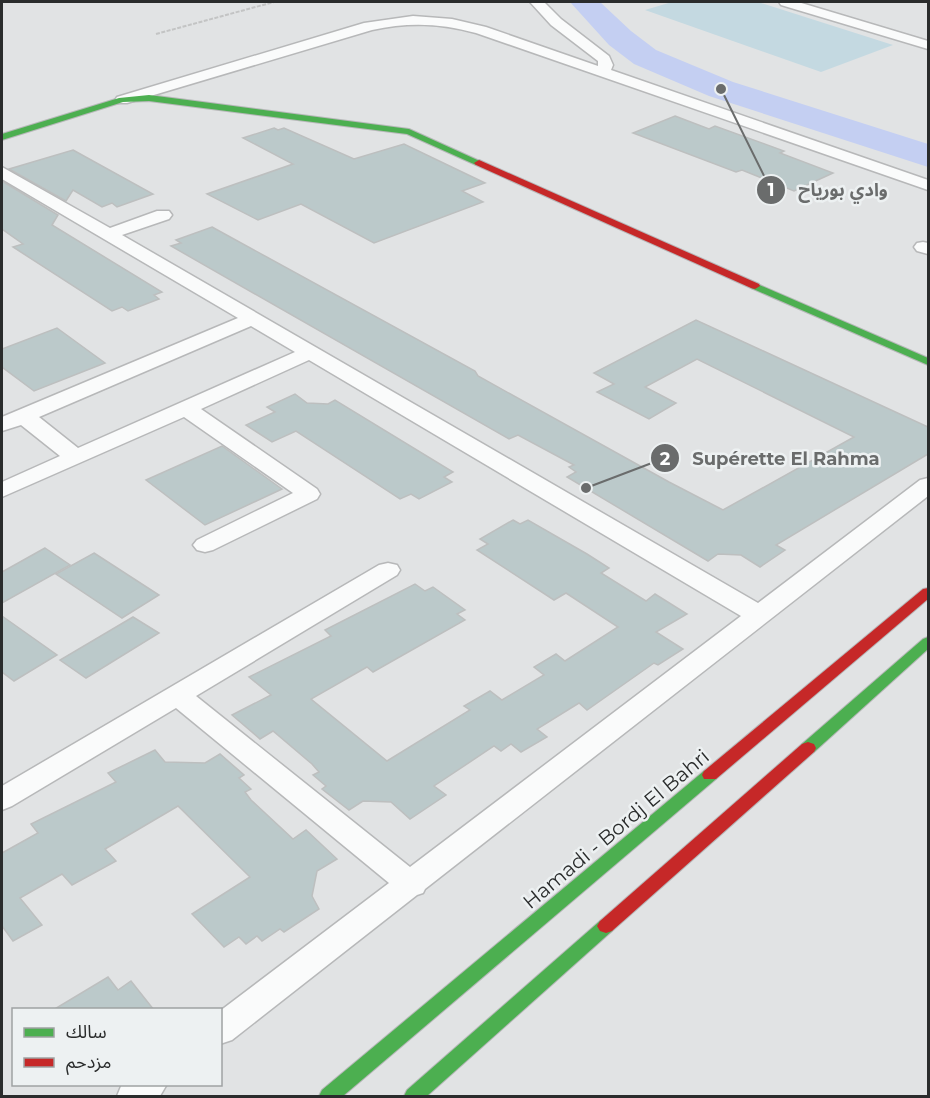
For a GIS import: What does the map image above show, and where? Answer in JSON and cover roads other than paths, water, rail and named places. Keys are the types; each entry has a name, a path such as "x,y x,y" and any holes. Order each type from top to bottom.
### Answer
{"main road":[{"path":"2,137 122,100 149,98 409,132 928,362"},
{"name":"Hamadi - Bordj El Bahri","path":"329,1096 928,592"},
{"path":"414,1096 928,642"}],"street":[{"path":"537,2 563,28 604,59 606,66 603,72"},
{"path":"786,2 928,45"},
{"path":"810,9 838,2"},
{"path":"122,100 369,26 392,21 432,18 481,30 928,185"},
{"path":"2,172 759,615"},
{"path":"108,234 163,215"},
{"path":"2,425 252,319"},
{"path":"2,490 309,352"},
{"path":"186,408 309,494 205,545"},
{"path":"24,416 75,458"},
{"path":"222,1028 412,885 928,485"},
{"path":"2,799 388,570"},
{"path":"178,695 412,885"},
{"path":"134,1096 147,1086"}],"waterway":[{"path":"584,2 620,38 645,57 721,89 928,156"}],"place":[{"name":"وادي بورياح","path":"721,89"},
{"name":"Supérette El Rahma","path":"586,488"}]}
